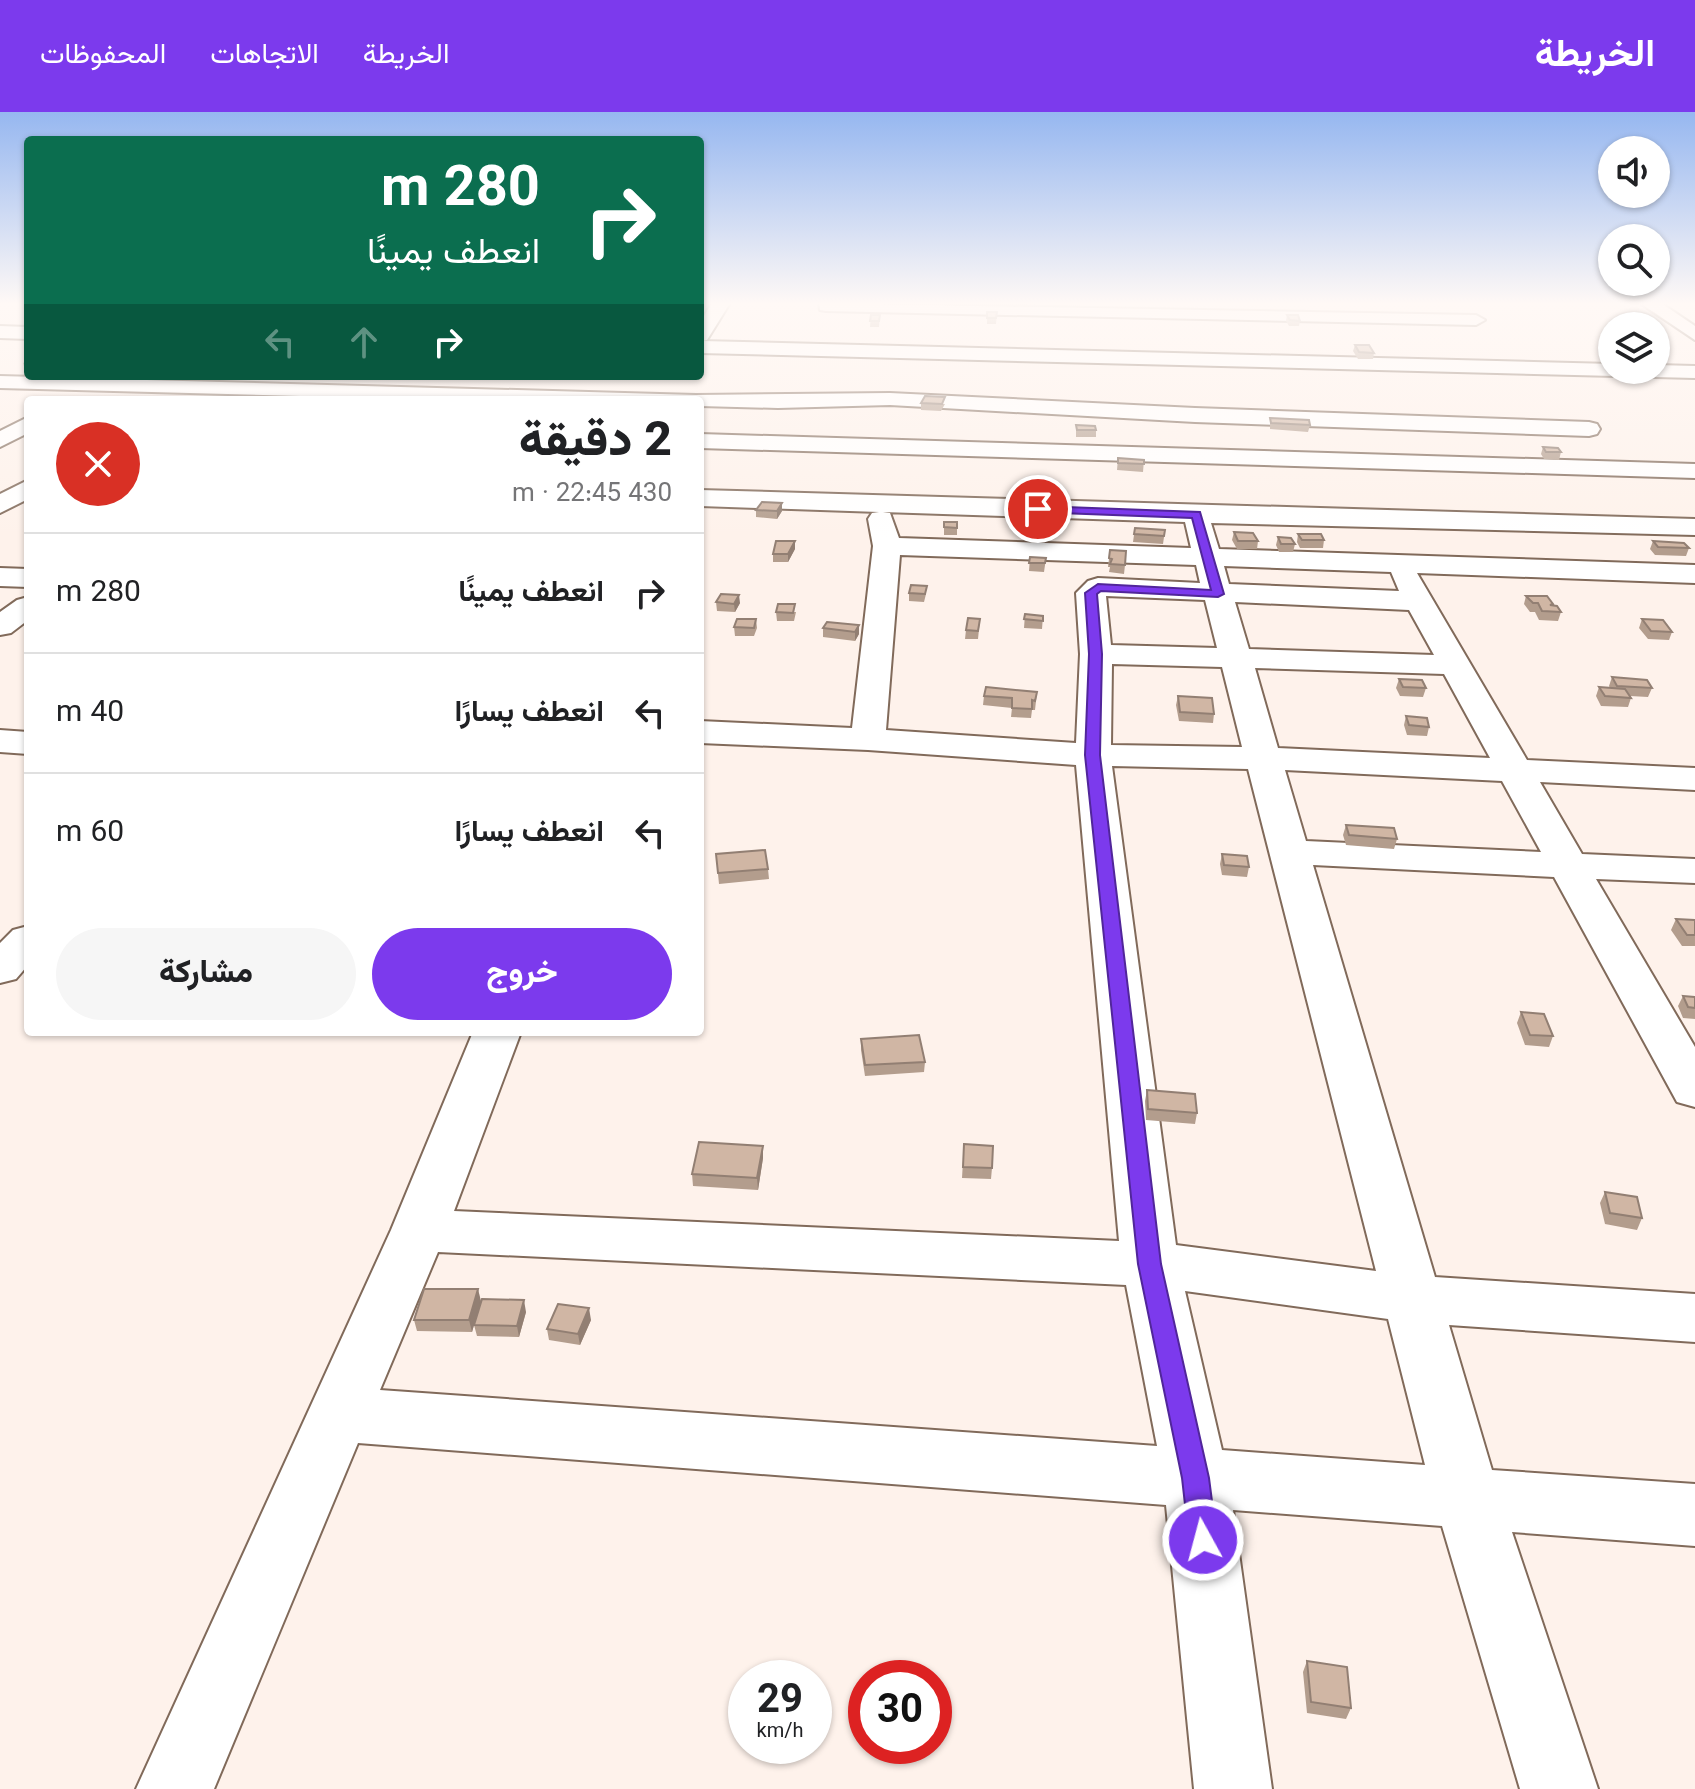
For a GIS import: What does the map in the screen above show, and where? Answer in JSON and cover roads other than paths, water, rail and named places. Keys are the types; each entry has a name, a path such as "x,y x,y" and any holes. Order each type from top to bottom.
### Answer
{"street":[{"path":"0,382 39,381"},
{"path":"77,396 104,381"},
{"path":"140,381 498,396"},
{"path":"521,396 535,381"},
{"path":"704,400 778,402 868,381"},
{"path":"868,739 887,546 873,504 886,448 894,381"},
{"path":"922,381 1033,407 1192,408 1589,429"},
{"path":"1031,381 1038,509"},
{"path":"1405,381 1508,522"},
{"path":"1540,381 1547,388"},
{"path":"1568,409 1689,527"},
{"path":"0,421 24,423"},
{"path":"0,440 24,425"},
{"path":"704,441 886,448 1037,466 1466,464 1695,471"},
{"path":"0,475 24,476"},
{"path":"0,505 24,490"},
{"path":"704,498 1038,509 1207,555 1418,601"},
{"path":"0,512 24,514"},
{"path":"1233,1789 1196,1478 1150,1264 1093,755 1096,654 1091,593 1098,587 1207,555 1372,520 1689,527"},
{"path":"1372,520 1695,1090"},
{"path":"887,546 1397,561 1695,574"},
{"path":"1207,555 1467,1498 1559,1789"},
{"path":"0,577 24,578"},
{"path":"0,626 24,609"},
{"path":"1096,654 1454,665"},
{"path":"704,732 868,739 1093,755 1263,758 1695,779"},
{"path":"0,741 24,743"},
{"path":"1289,852 1695,871"},
{"path":"0,969 24,943"},
{"path":"175,1789 419,1230 495,1036"},
{"path":"419,1230 1150,1264 1412,1299 1695,1318"},
{"path":"339,1414 1695,1515"}]}
